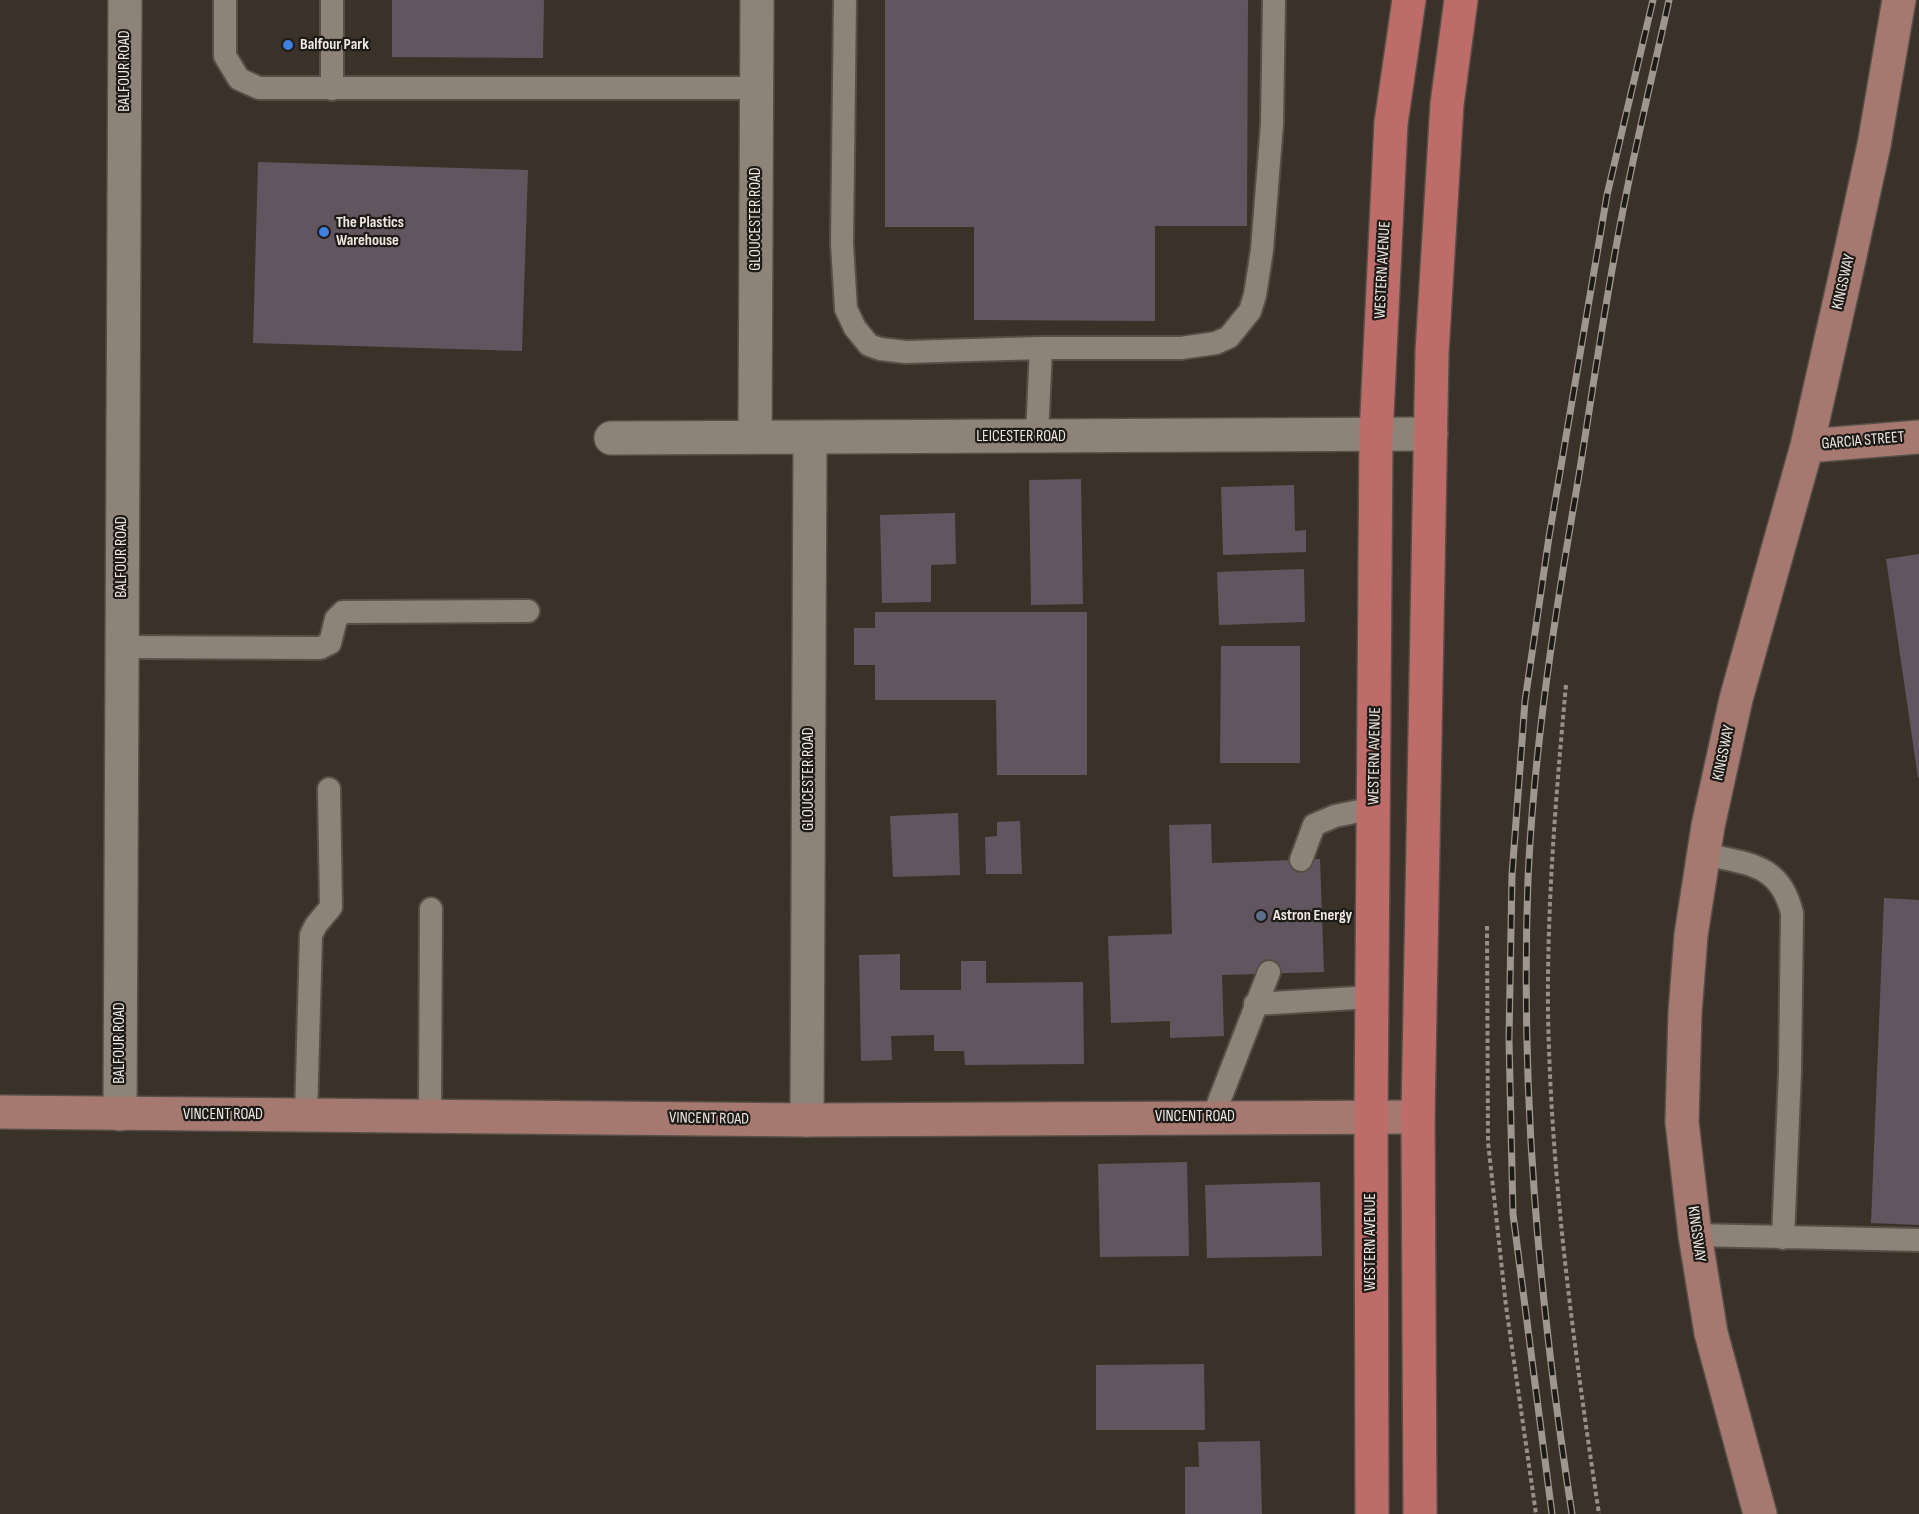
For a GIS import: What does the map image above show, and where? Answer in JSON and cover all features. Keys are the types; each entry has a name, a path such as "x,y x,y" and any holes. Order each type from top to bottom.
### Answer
{"main road":[{"name":"WESTERN AVENUE","path":"1372,1514 1371,1116 1376,435 1391,123 1409,0"},
{"path":"1419,1514 1418,1117 1432,352 1447,104 1461,0"},
{"name":"KINGSWAY","path":"1760,1514 1711,1333 1695,1235 1682,1122 1685,1013 1691,935 1704,854 1736,699 1807,446 1874,145 1899,0"},
{"name":"GARCIA STREET","path":"1807,446 1919,437"},
{"name":"VINCENT ROAD","path":"0,1112 807,1120 1418,1117"}],"street":[{"name":"BALFOUR ROAD","path":"120,1114 125,0"},
{"name":"GLOUCESTER ROAD","path":"755,437 757,0"},
{"name":"LEICESTER ROAD","path":"611,438 1431,434"},
{"name":"GLOUCESTER ROAD","path":"807,1120 810,438"}],"lane":[{"path":"225,0 225,56 238,79 259,88 757,88"},
{"path":"332,0 332,89"},
{"path":"845,0 842,244 844,291 849,318 862,338 880,349 906,352 1197,347 1229,338 1250,311 1255,295 1268,210 1274,0"},
{"path":"1037,436 1041,348"},
{"path":"122,647 320,648 330,643 336,619 343,612 528,611"},
{"path":"306,1115 311,935 316,924 331,907 329,789"},
{"path":"1301,860 1314,825 1335,816 1374,808"},
{"path":"1704,854 1761,867 1776,878 1788,895 1792,913 1790,1071 1783,1238"},
{"path":"430,1116 431,909"},
{"path":"1213,1117 1269,972"},
{"path":"1255,1004 1372,997"},
{"path":"1695,1235 1919,1240"}],"path":[{"path":"1566,685 1551,844 1548,1013 1556,1170 1573,1327 1599,1514"},
{"path":"1487,926 1488,1142 1504,1295 1536,1514"}],"building":[{"path":"392,0 544,0 543,58 392,57"},
{"path":"885,0 1248,0 1247,226 1155,226 1155,321 974,320 974,227 885,227"},
{"path":"258,162 528,170 522,351 253,343"},
{"path":"1081,479 1083,604 1031,605 1029,480"},
{"path":"1294,485 1295,531 1306,530 1306,552 1223,555 1221,487"},
{"path":"955,513 956,564 931,565 931,602 882,603 880,515"},
{"path":"1919,554 1919,778 1918,778 1886,559"},
{"path":"1304,569 1305,622 1219,625 1217,572"},
{"path":"875,612 1087,612 1087,775 997,775 996,700 875,700 875,665 854,665 854,628 875,628"},
{"path":"1221,646 1300,646 1300,763 1220,763"},
{"path":"958,813 960,875 893,877 890,816"},
{"path":"1020,821 1022,874 986,874 985,837 997,836 997,822"},
{"path":"1211,824 1212,863 1320,859 1324,972 1222,975 1224,1036 1170,1038 1170,1021 1111,1023 1108,936 1172,934 1169,825"},
{"path":"1884,898 1919,900 1919,1225 1871,1223"},
{"path":"900,954 900,990 961,990 961,961 986,961 986,983 1083,982 1084,1064 965,1065 964,1051 934,1051 934,1035 891,1036 892,1060 861,1061 859,955"},
{"path":"1187,1162 1189,1256 1100,1257 1098,1164"},
{"path":"1320,1182 1322,1256 1207,1258 1205,1185"},
{"path":"1204,1364 1205,1430 1096,1430 1096,1365"},
{"path":"1260,1441 1262,1514 1185,1514 1185,1467 1199,1467 1198,1442"}],"railway":[{"path":"1552,1514 1513,1214 1509,1039 1512,875 1525,701 1549,537 1607,195 1653,0"},
{"path":"1572,1514 1541,1276 1530,1119 1526,960 1531,828 1554,626 1607,300 1631,171 1669,0"}],"place":[{"name":"Balfour Park","path":"288,45"},
{"name":"The Plastics Warehouse","path":"324,232"},
{"name":"Astron Energy","path":"1261,916"}]}
